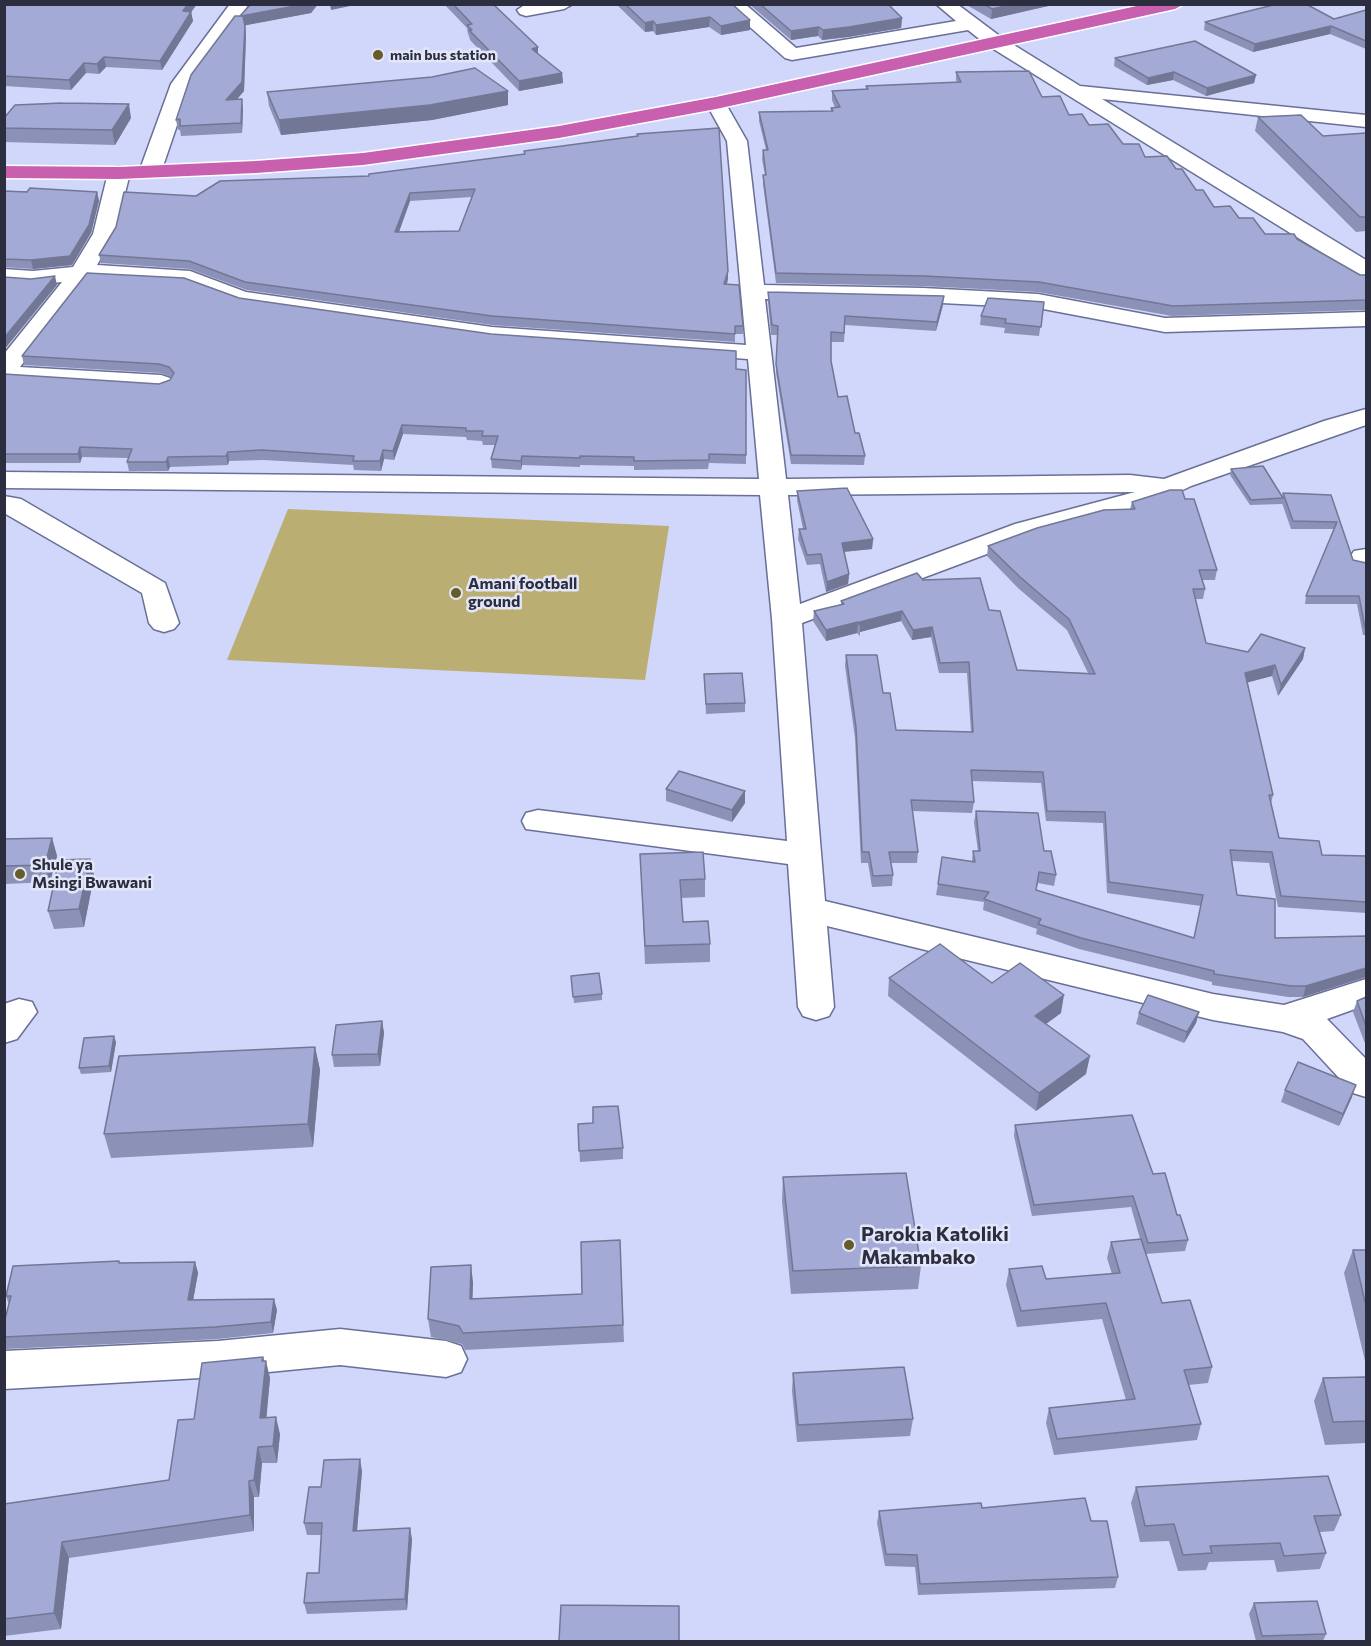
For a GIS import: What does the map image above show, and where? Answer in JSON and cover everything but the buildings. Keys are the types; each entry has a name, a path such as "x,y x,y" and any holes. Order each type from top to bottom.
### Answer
{"highway":[{"path":"4,172 150,172 363,159 559,132 716,103 1145,7 1175,4"}],"street":[{"path":"150,172 181,84 240,4"},
{"path":"526,10 564,4"},
{"path":"733,4 792,54 973,24"},
{"path":"945,4 994,41 1366,270"},
{"path":"1073,90 1366,121"},
{"path":"716,103 737,141 760,353 771,487 787,619 816,1007"},
{"path":"4,372 80,274 104,234 119,173"},
{"path":"4,276 33,278 90,272 155,274 190,278 241,298 492,334 760,353"},
{"path":"753,292 923,295 1038,301 1164,325 1366,319"},
{"path":"4,372 161,383"},
{"path":"787,619 1025,530 1146,497 1167,487 1333,426 1366,417"},
{"path":"1333,426 1366,436"},
{"path":"4,480 771,487 1130,483 1167,487"},
{"path":"4,504 11,505 155,589 164,623"},
{"path":"538,821 804,855"},
{"path":"808,909 1213,1006 1285,1019 1316,1029 1366,1083"},
{"path":"1285,1019 1366,992"},
{"path":"4,1370 218,1359 340,1347 446,1359"}],"shaded area":[{"name":"Amani football ground","path":"288,509 669,526 645,680 227,660"}],"place":[{"name":"main bus station","path":"378,55"},
{"name":"Amani football ground","path":"456,593"},
{"name":"Shule ya Msingi Bwawani","path":"20,874"},
{"name":"Parokia Katoliki Makambako","path":"849,1245"}]}
